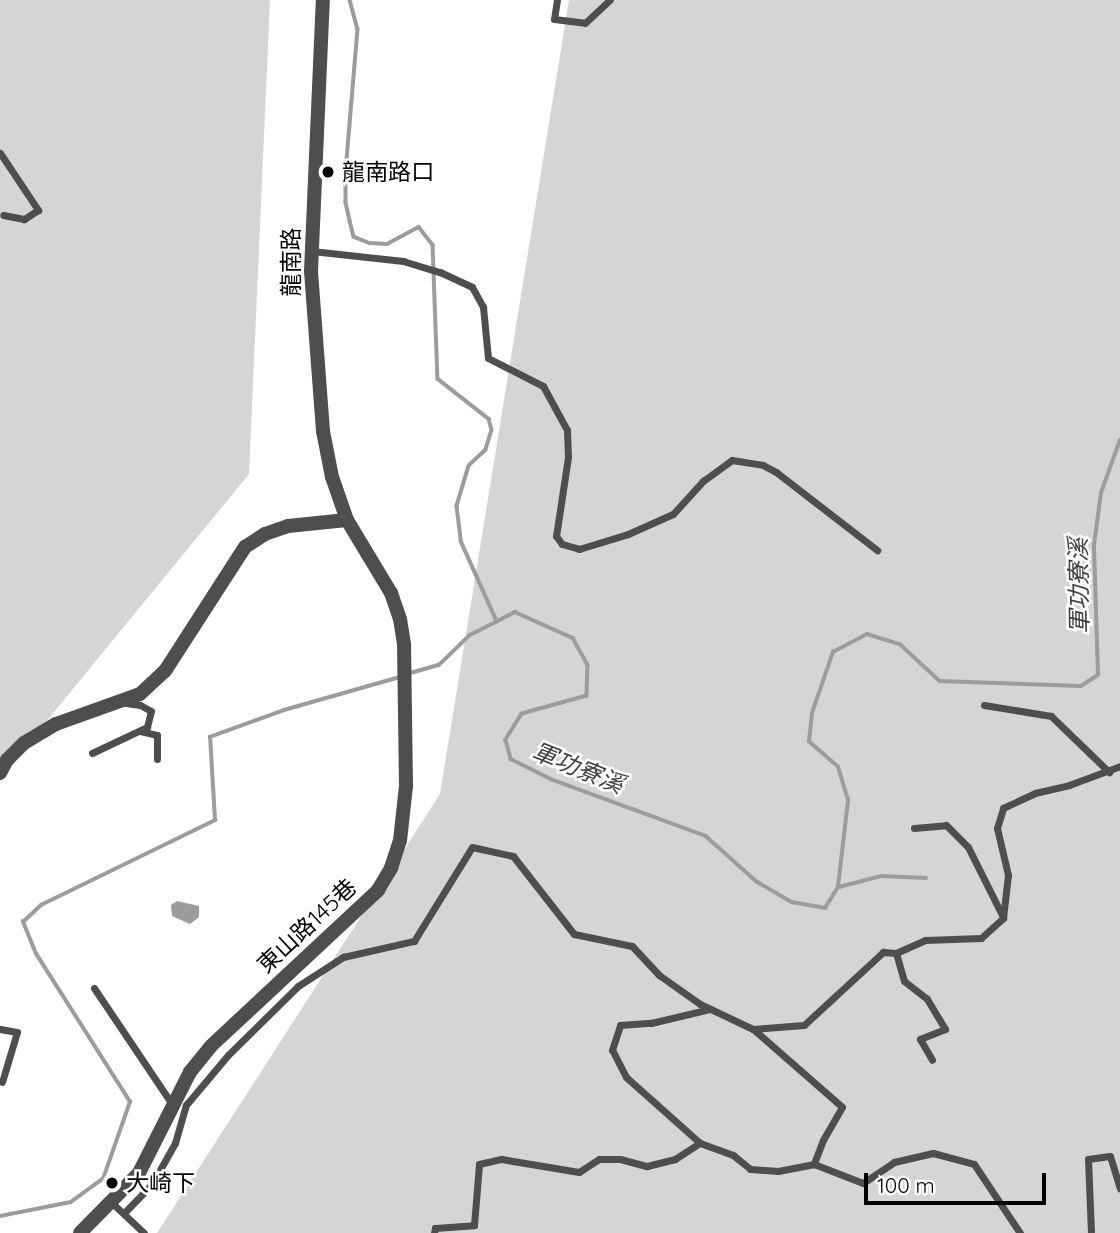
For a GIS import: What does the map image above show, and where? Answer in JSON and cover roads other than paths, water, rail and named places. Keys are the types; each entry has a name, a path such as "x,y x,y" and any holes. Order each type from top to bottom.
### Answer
{"street":[{"name":"龍南路","path":"323,0 312,251 323,431 332,477 347,520"},
{"name":"東山路145巷","path":"80,1233 139,1173 190,1072 211,1045 378,890 391,868 400,841 406,786 404,643 391,593 347,520"},
{"path":"0,773 7,760 24,743 56,724 123,703 140,694 165,671 245,547 265,534 288,526 347,520"}],"lane":[{"path":"557,0 554,19 585,23 610,0"},
{"path":"0,153 38,210 24,219 3,215"},
{"path":"312,251 404,261 440,272 472,287 483,307 488,358 543,386 567,430 568,457 556,536 562,544 579,549 628,534 673,514 703,481 732,460 763,465 776,472 877,550"},
{"path":"92,753 147,727 151,711 140,705 123,703"},
{"path":"984,705 1051,716 1108,772"},
{"path":"139,731 157,735 157,759"},
{"path":"753,1029 804,1025 883,952 896,953 925,940 981,938 1003,918 1008,875 997,828 1003,807 1035,793 1120,766"},
{"path":"914,828 946,825 968,847 1003,918"},
{"path":"124,1213 152,1184 175,1143 186,1105 228,1055 299,986 343,957 414,941 472,847 513,856 574,934 632,946 659,975 710,1009 753,1029 842,1107 823,1140 814,1164"},
{"path":"896,953 904,981 927,999 945,1029 920,1039 932,1060"},
{"path":"94,988 174,1108"},
{"path":"710,1009 651,1023 620,1026 612,1049 626,1077 701,1143 733,1155 750,1169 778,1171 814,1164 863,1183 894,1162 933,1153 974,1164 1020,1233"},
{"path":"0,1029 17,1032 2,1082"},
{"path":"434,1233 435,1228 474,1225 479,1164 501,1159 579,1171 599,1159 621,1159 647,1166 675,1159 701,1143"},
{"path":"1091,1233 1088,1159 1110,1156 1120,1188"},
{"path":"111,1202 144,1233"}],"waterway":[{"path":"350,0 358,29 346,171 346,203 350,221 354,237 370,243 387,244 419,227 433,245 438,379 489,419 492,430 486,450 469,466 457,506 461,541 497,621"},
{"name":"軍功寮溪","path":"407,674 439,665 470,635 515,612 573,638 588,665 587,696 522,714 506,740 511,759 553,780 706,836 756,881 792,902 825,908 838,887 848,800 838,767 809,742 812,713 833,652 867,634 900,644 940,681 1081,686 1098,675 1094,545 1101,493 1120,440"},
{"name":"軍功寮溪","path":"0,1216 71,1202 103,1179 130,1102 36,954 23,922 41,905 215,820 210,737 284,710 400,677"},
{"path":"839,887 881,876 926,878"}],"place":[{"name":"龍南路口","path":"328,172"},
{"name":"大崎下","path":"112,1183"}]}
